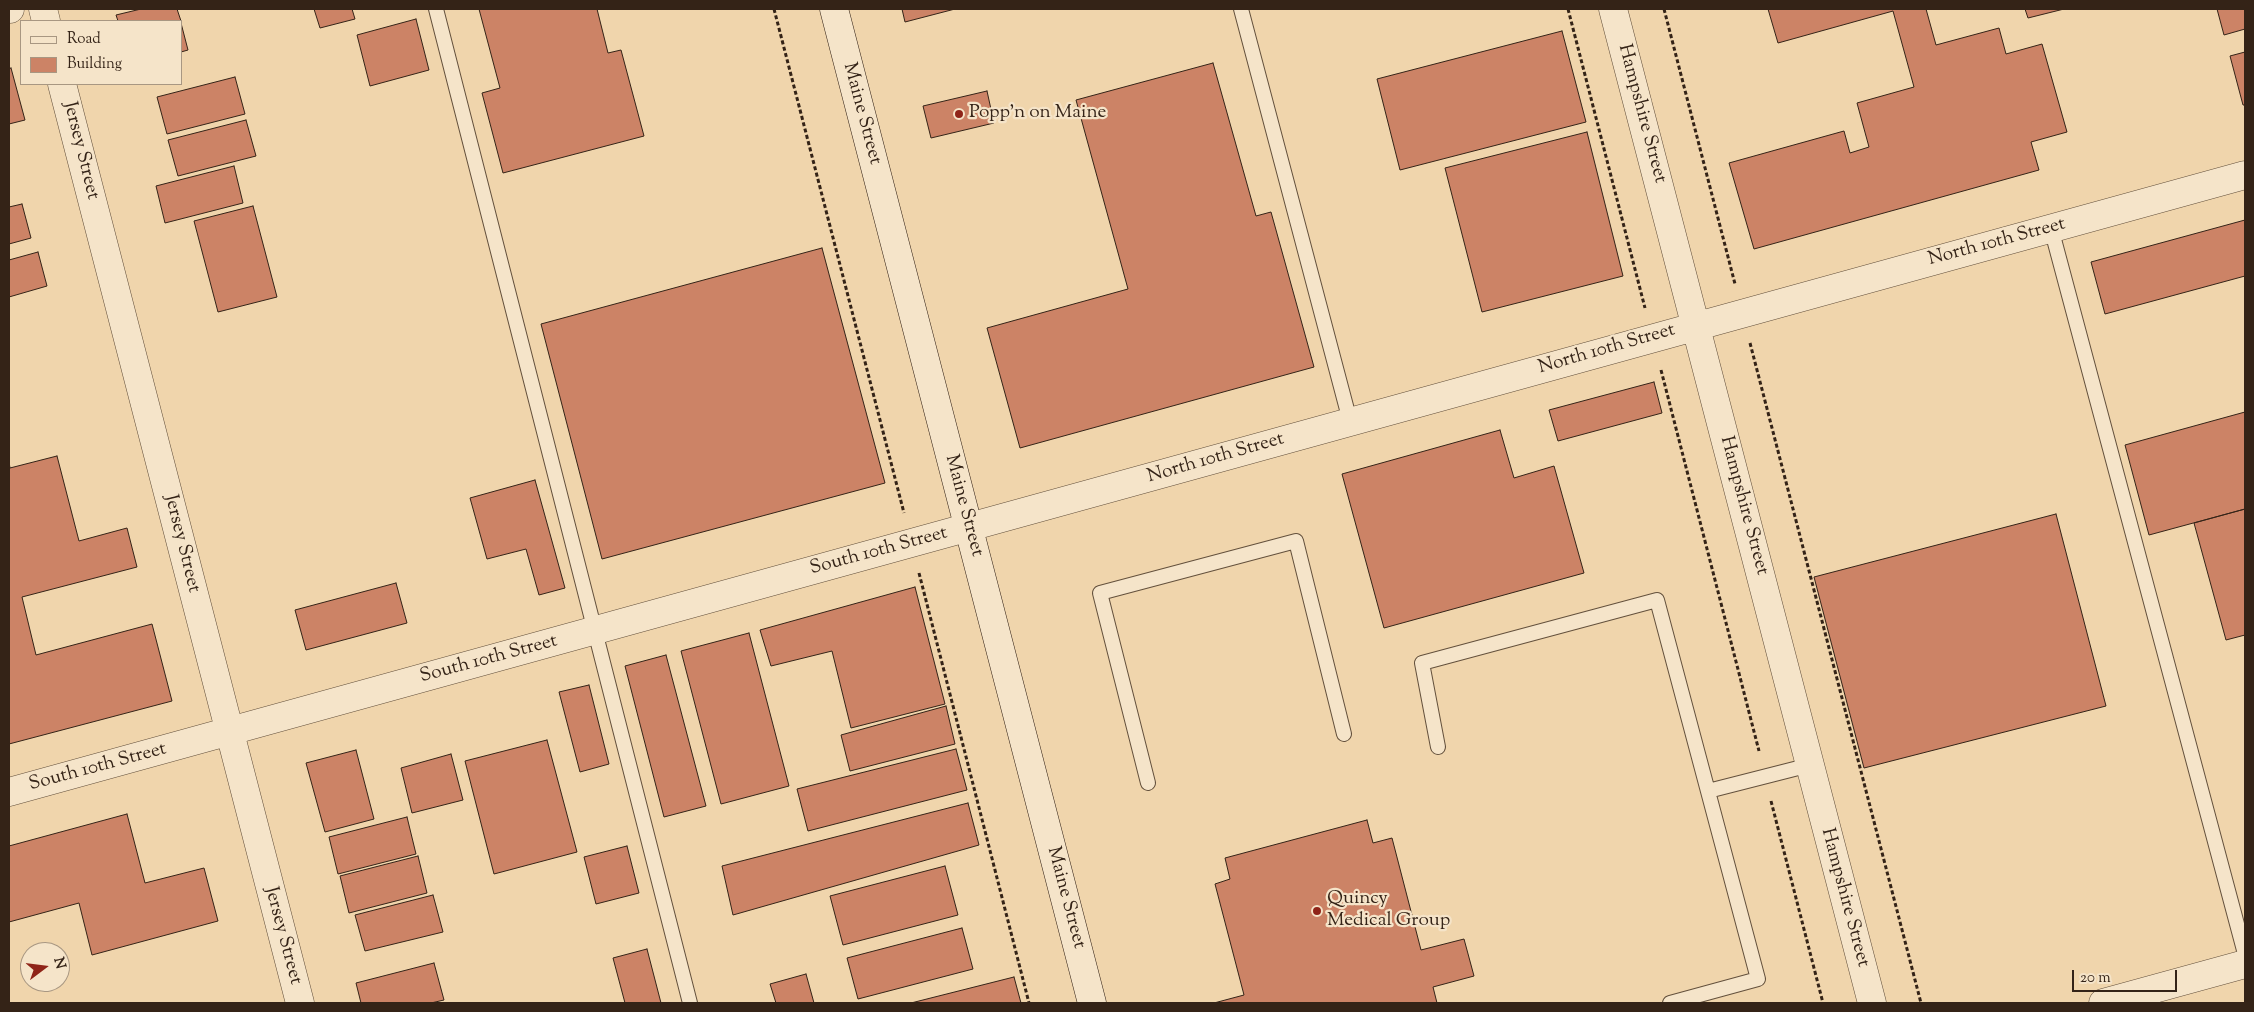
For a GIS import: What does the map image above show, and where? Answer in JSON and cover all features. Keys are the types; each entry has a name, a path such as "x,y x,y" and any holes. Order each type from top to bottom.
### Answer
{"street":[{"name":"Maine Street","path":"834,9 1092,1003"},
{"name":"Hampshire Street","path":"1613,9 1872,1003"},
{"name":"Jersey Street","path":"62,85 300,1003"},
{"name":"North 10th Street","path":"969,528 1742,312 2245,175"},
{"name":"South 10th Street","path":"9,792 969,528"},
{"path":"2103,1003 2245,964"}],"lane":[{"path":"436,9 690,1003"},
{"path":"1241,9 1350,422"},
{"path":"2051,228 2245,954"},
{"path":"1148,783 1100,593 1296,541 1344,734"},
{"path":"1438,747 1422,663 1657,600 1758,979 1670,1003"},
{"path":"1708,791 1810,765"}],"path":[{"path":"774,9 1028,1003"},
{"path":"1568,9 1823,1003"},
{"path":"1664,9 1921,1003"}],"building":[{"path":"141,9 177,9 181,20 118,20 116,15"},
{"path":"314,9 352,9 355,19 320,28"},
{"path":"479,9 597,9 608,53 621,50 644,136 503,173 482,93 500,88"},
{"path":"902,9 955,9 905,22"},
{"path":"1768,9 1926,9 1936,45 1999,28 2006,54 2042,44 2067,132 2031,142 2039,170 1754,249 1729,163 1844,131 1850,153 1869,147 1857,103 1914,87 1893,11 1778,43"},
{"path":"2025,9 2064,9 2028,18"},
{"path":"2217,9 2245,9 2245,29 2224,35"},
{"path":"416,19 429,70 370,86 357,35"},
{"path":"182,27 188,50 182,52"},
{"path":"1562,31 1586,122 1400,170 1377,79"},
{"path":"2245,52 2245,105 2243,105 2230,56"},
{"path":"1213,63 1256,216 1271,212 1314,367 1020,448 987,328 1128,289 1076,100"},
{"path":"11,68 25,120 9,124 9,69"},
{"path":"235,77 245,114 167,134 157,97"},
{"name":"Popp'n on Maine","path":"987,91 994,123 931,138 923,106"},
{"path":"246,120 256,156 178,176 168,140"},
{"path":"1587,132 1623,276 1482,312 1445,168"},
{"path":"234,166 243,203 165,223 156,186"},
{"path":"22,204 31,238 9,244 9,207"},
{"path":"253,206 277,297 218,312 194,221"},
{"path":"2245,220 2245,276 2105,314 2091,262"},
{"path":"822,248 885,483 602,559 541,324"},
{"path":"38,252 47,286 9,297 9,260"},
{"path":"1654,382 1662,413 1558,441 1549,410"},
{"path":"2245,412 2245,509 2149,535 2125,445"},
{"path":"1500,430 1514,478 1554,466 1584,573 1384,628 1342,474"},
{"path":"57,456 79,541 127,528 137,567 22,597 36,655 152,624 172,701 9,744 9,462 10,468"},
{"path":"535,480 565,588 539,595 526,549 487,559 470,498"},
{"path":"2245,509 2245,635 2226,640 2194,523"},
{"path":"2056,514 2106,706 1864,768 1814,577"},
{"path":"396,583 407,623 306,650 295,610"},
{"path":"915,587 945,704 851,728 832,651 771,666 760,630"},
{"path":"749,633 789,786 721,804 681,651"},
{"path":"666,655 706,806 664,817 625,666"},
{"path":"589,685 609,764 580,772 559,692"},
{"path":"946,706 955,744 850,771 841,735"},
{"path":"547,740 577,852 494,874 465,761"},
{"path":"956,749 967,790 808,831 797,789"},
{"path":"356,750 374,819 325,832 306,763"},
{"path":"451,754 463,800 412,813 401,768"},
{"path":"968,803 979,845 733,915 722,866"},
{"path":"127,814 145,883 204,868 218,921 92,955 79,903 9,922 9,846"},
{"path":"407,817 416,854 338,874 329,837"},
{"name":"Quincy Medical Group","path":"1367,820 1373,843 1392,838 1421,950 1464,939 1474,976 1433,987 1437,1003 1214,1003 1244,995 1215,884 1230,879 1225,858"},
{"path":"627,846 639,893 596,904 584,857"},
{"path":"418,856 427,893 349,913 340,876"},
{"path":"945,866 958,915 843,945 830,896"},
{"path":"433,895 443,932 365,951 355,915"},
{"path":"962,928 973,969 858,999 847,958"},
{"path":"647,949 661,1003 625,1003 613,958"},
{"path":"434,963 444,1000 431,1003 361,1003 356,983"},
{"path":"806,974 814,1003 776,1003 770,984"},
{"path":"1014,977 1021,1003 911,1003"}],"place":[{"name":"Popp'n on Maine","path":"959,114"},
{"name":"Quincy Medical Group","path":"1317,911"}]}
